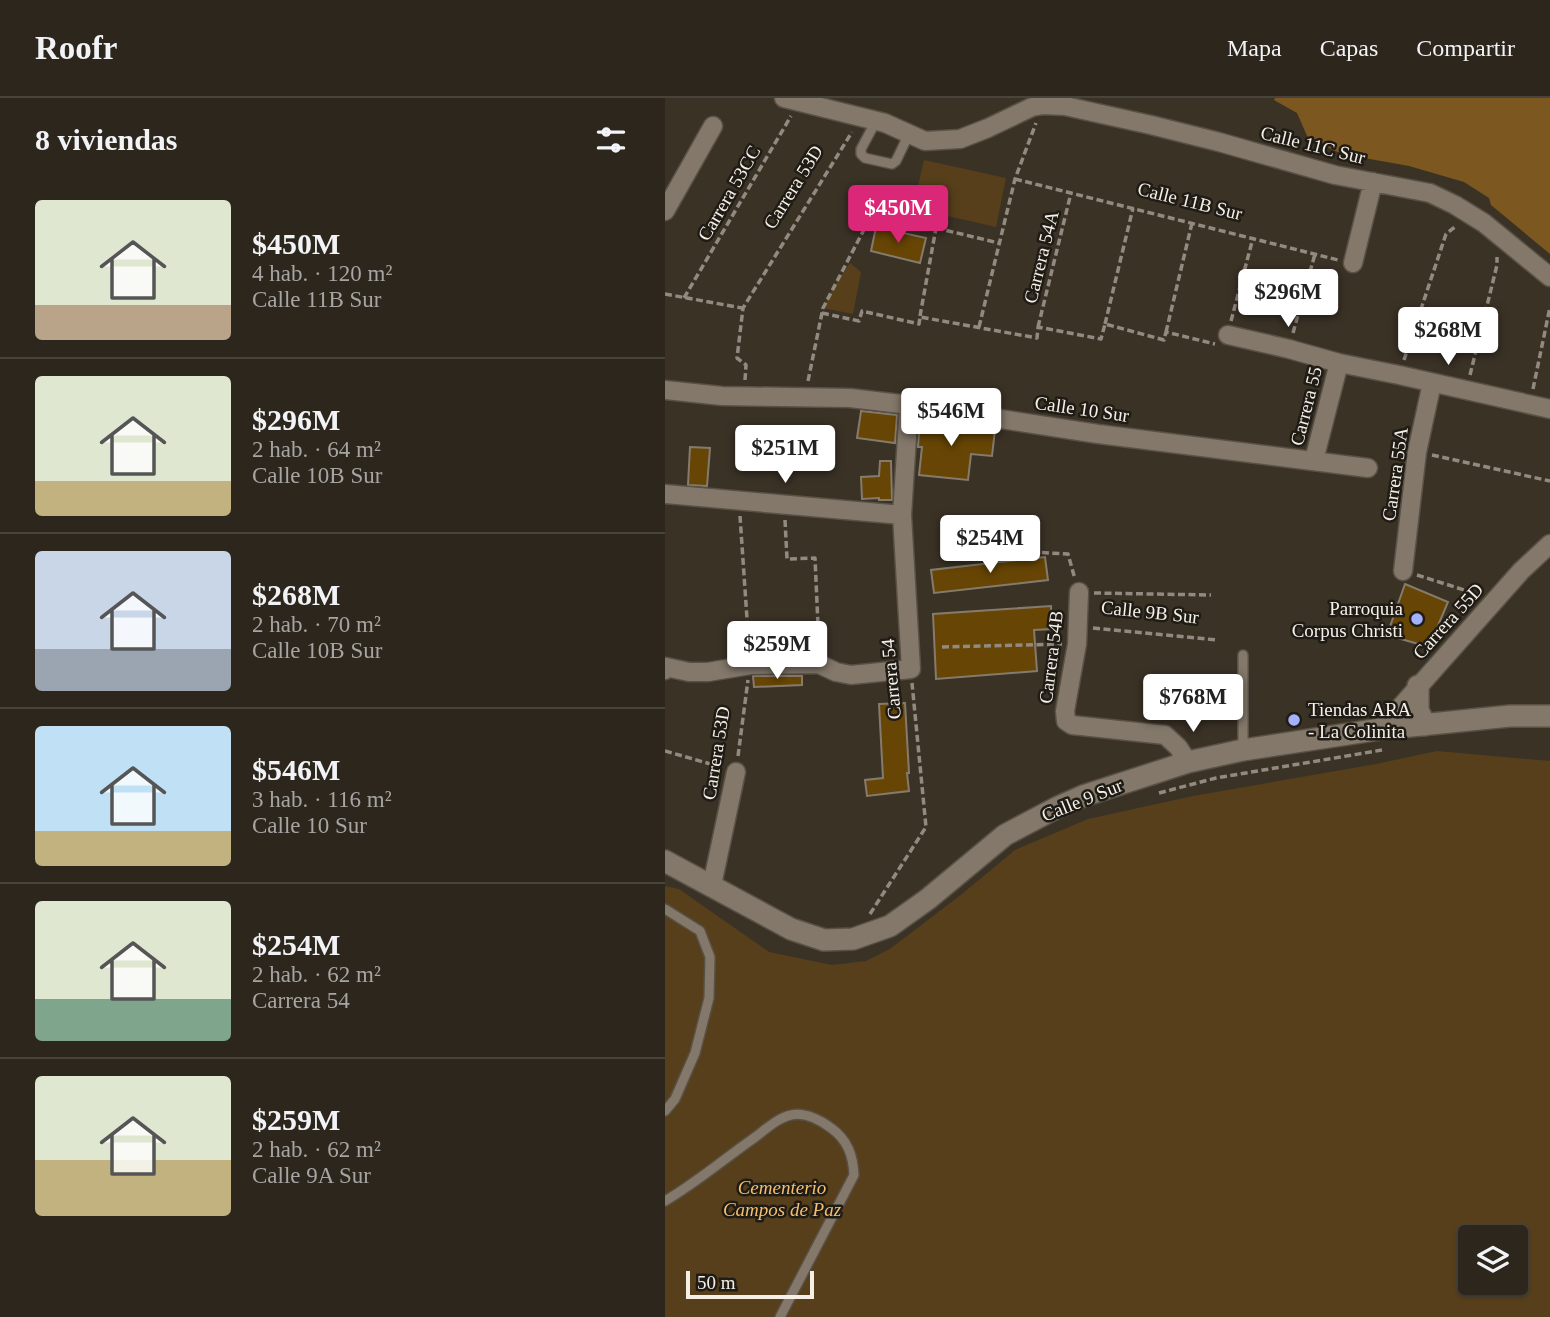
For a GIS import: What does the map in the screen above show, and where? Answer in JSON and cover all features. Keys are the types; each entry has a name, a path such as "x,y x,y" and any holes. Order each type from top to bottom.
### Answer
{"main road":[{"path":"1418,686 1418,710 1425,725"},
{"name":"Calle 9 Sur","path":"665,861 791,929 824,940 853,939 891,926 1012,831 1083,796 1188,762 1243,750 1382,739 1425,725 1510,716 1550,716"}],"street":[{"path":"792,100 885,123 925,141 960,139 1032,107 1043,105"},
{"name":"Calle 11C Sur","path":"1043,105 1065,106 1151,125 1335,175 1430,193 1455,205 1494,231 1550,277"},
{"path":"665,211 713,126"},
{"path":"1353,264 1373,182"},
{"path":"1228,335 1339,363 1550,409"},
{"name":"Carrera 55","path":"1314,460 1339,363"},
{"name":"Carrera 55A","path":"1403,571 1417,452 1432,383"},
{"name":"Calle 10 Sur","path":"665,390 745,396 850,398 1098,434 1368,468"},
{"name":"Carrera 54","path":"909,405 902,514 911,669"},
{"path":"665,494 902,514"},
{"name":"Carrera 55D","path":"1382,739 1418,686 1521,570 1550,544"},
{"name":"Carrera 54B","path":"1079,592 1078,635 1066,721 1072,725 1165,735 1178,747 1188,762"},
{"path":"665,668 708,672 750,666 819,664 851,675 911,669"},
{"name":"Carrera 53D","path":"712,885 736,772"}],"lane":[{"path":"868,119 861,149 865,158 892,164 909,134"},
{"path":"1243,655 1243,750"},
{"path":"665,909 700,931 710,957 709,998 695,1053 675,1099 665,1111"},
{"path":"665,1201 687,1189 778,1120 791,1115 809,1116 837,1133 853,1158 854,1175 781,1317"}],"path":[{"name":"Carrera 53CC","path":"684,298 792,100"},
{"path":"979,327 1016,179 1043,105"},
{"name":"Carrera 53D","path":"745,396 746,365 737,358 743,308 868,119"},
{"name":"Calle 11B Sur","path":"1016,179 1353,264"},
{"name":"Carrera 54A","path":"1038,327 1071,193"},
{"path":"920,317 1037,338 1038,327 1101,338 1133,208"},
{"path":"1399,375 1446,234 1468,213"},
{"path":"804,397 823,308 869,220 936,229 999,243"},
{"path":"1105,324 1164,340 1192,223"},
{"path":"822,313 859,321 862,311 919,324 936,229"},
{"path":"1166,332 1223,347 1253,238"},
{"path":"1289,349 1315,254"},
{"path":"1466,391 1497,265 1497,255"},
{"path":"665,294 743,308"},
{"path":"1529,404 1550,307"},
{"path":"1417,452 1550,481"},
{"name":"Carrera 53D","path":"736,772 750,666 739,500"},
{"path":"784,504 787,559 815,558 819,664"},
{"path":"958,548 1068,554 1079,592 1211,595"},
{"path":"1425,577 1495,600"},
{"name":"Calle 9B Sur","path":"942,647 1078,635 1217,640"},
{"name":"Carrera 54","path":"864,922 926,827 911,669"},
{"path":"1149,795 1382,739"},
{"path":"665,751 736,772"}],"green space":[{"path":"924,160 1006,178 996,227 913,208"},
{"path":"850,263 861,272 853,314 823,308 833,288"},
{"name":"Cementerio Campos de Paz","path":"1437,751 1550,761 1550,1317 665,1317 665,886 679,889 769,952 832,965 866,961 890,949 1015,850 1088,819 1193,796"}],"shaded area":[{"path":"1550,98 1550,254 1491,205 1489,198 1464,182 1409,166 1342,154 1308,138 1297,113 1274,100"}],"building":[{"path":"876,227 926,238 920,263 871,251"},
{"path":"861,411 897,415 895,443 857,438"},
{"path":"920,418 995,430 992,456 971,454 968,480 919,475 922,447 918,447"},
{"path":"690,447 710,448 707,486 688,485"},
{"path":"880,461 891,461 892,500 862,499 861,477 879,476"},
{"path":"1045,557 1048,580 934,593 931,570"},
{"name":"Parroquia Corpus Christi","path":"1405,584 1448,602 1429,647 1387,635"},
{"path":"1051,606 1052,629 1034,630 1037,671 936,679 933,614"},
{"path":"753,676 802,676 802,685 754,687"},
{"path":"905,703 909,791 867,796 865,780 883,778 879,704"}],"place":[{"name":"Parroquia Corpus Christi","path":"1417,619"},
{"name":"Tiendas ARA - La Colinita","path":"1294,720"}]}
